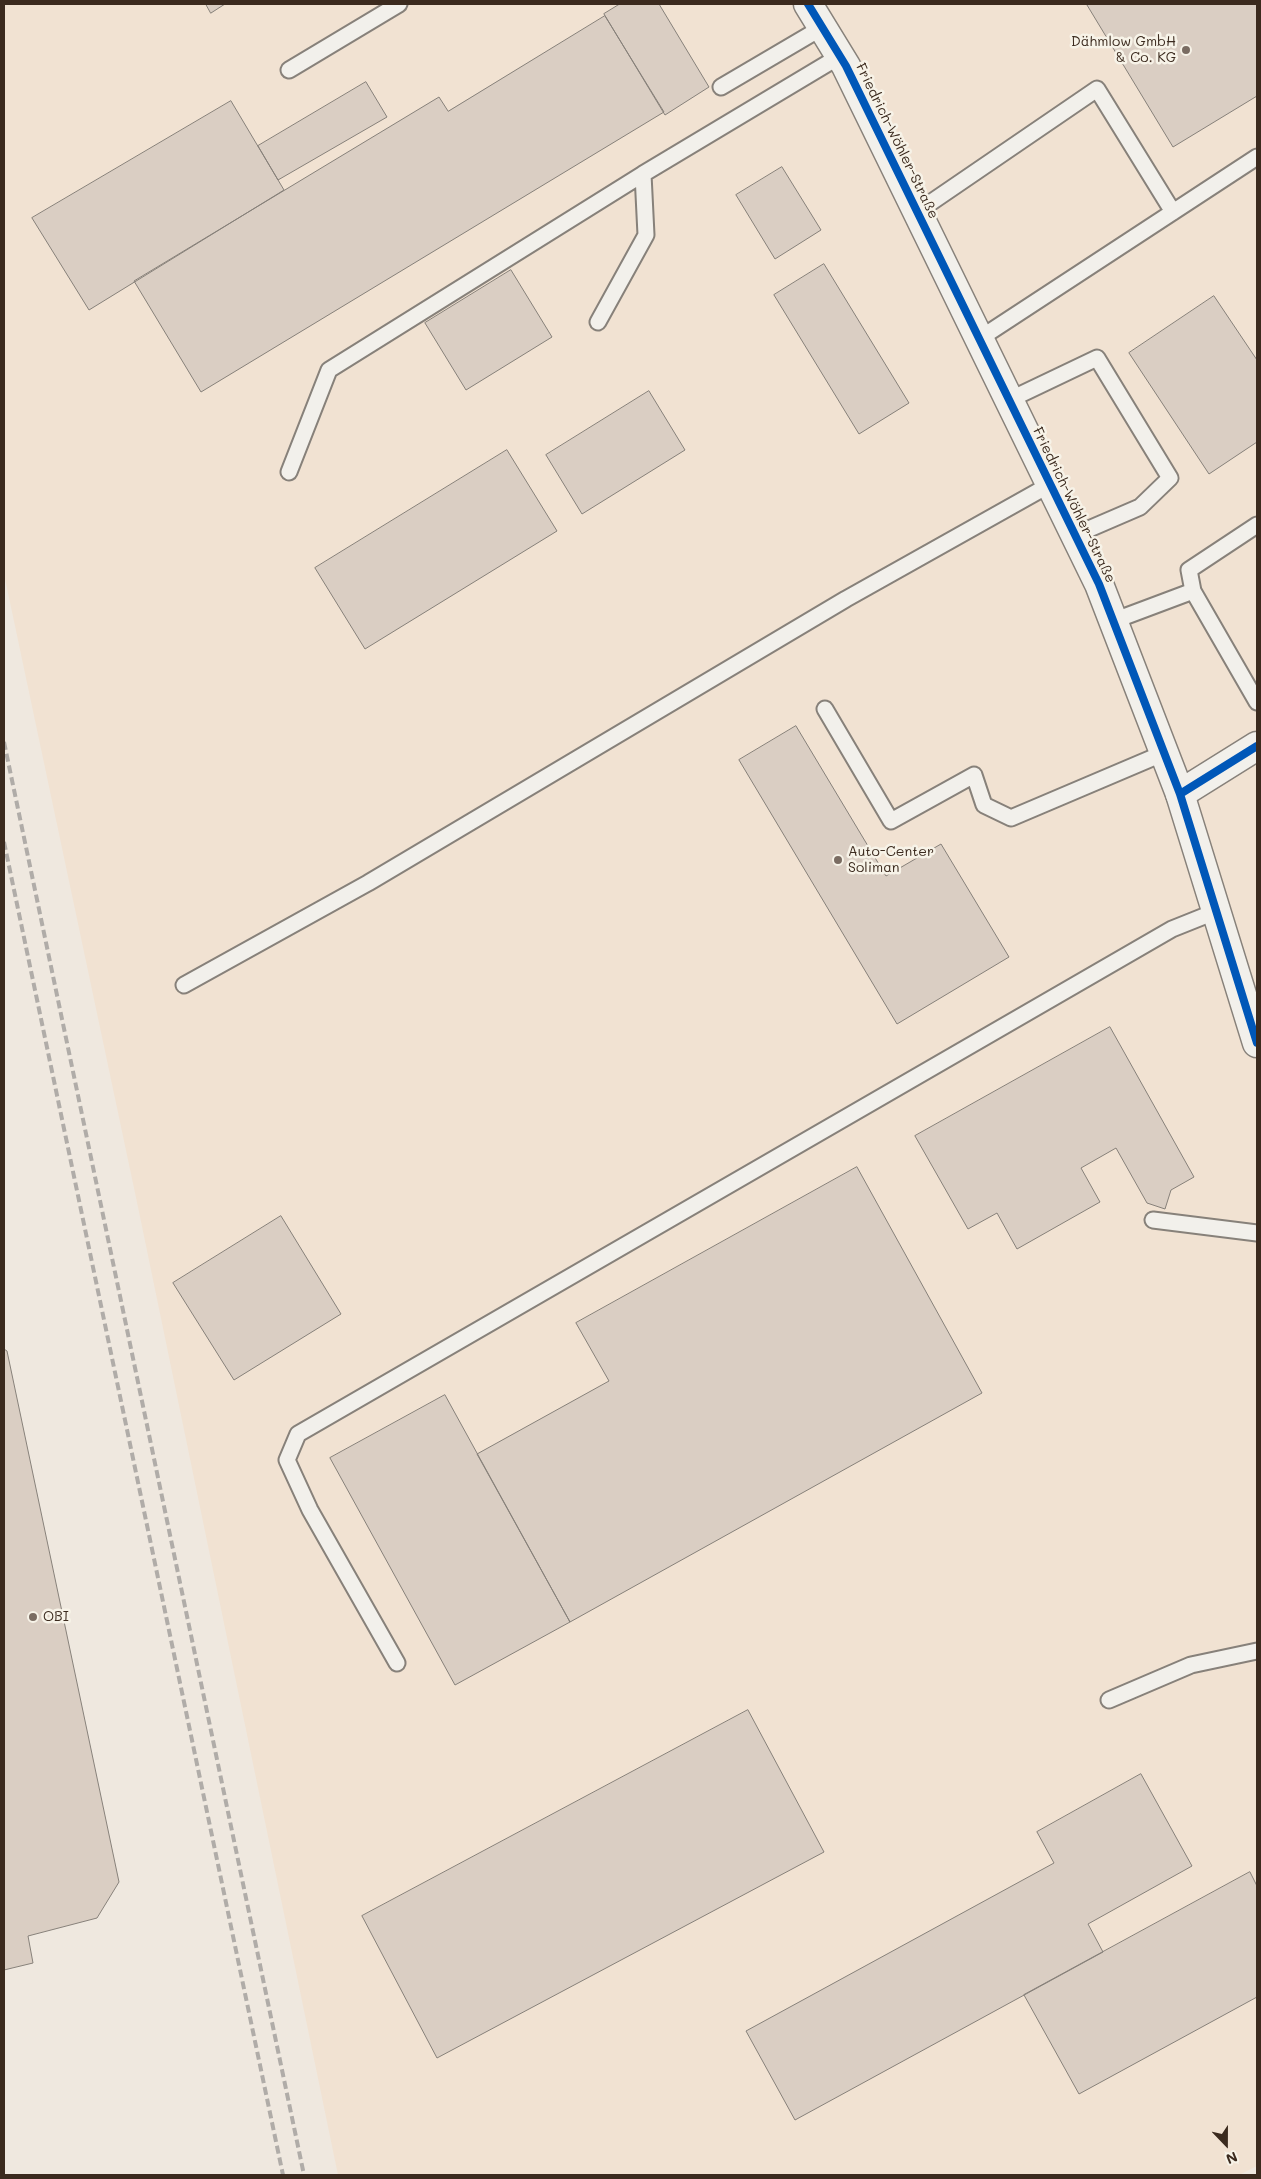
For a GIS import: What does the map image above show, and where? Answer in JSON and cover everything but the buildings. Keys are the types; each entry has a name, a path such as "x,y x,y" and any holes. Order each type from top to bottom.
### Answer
{"street":[{"name":"Friedrich-Wöhler-Straße","path":"808,4 840,56 1099,584 1180,794 1257,1043"},
{"path":"1180,794 1257,746"}],"lane":[{"path":"289,70 399,4"},
{"path":"721,87 823,28"},
{"path":"289,472 329,370 643,174 840,56"},
{"path":"917,212 1097,89 1173,212"},
{"path":"980,339 1257,156"},
{"path":"598,322 646,234 643,174"},
{"path":"1009,400 1097,358 1170,478 1140,507 1075,535"},
{"path":"184,985 368,883 846,599 1051,484"},
{"path":"1257,525 1189,570 1193,591 1257,702"},
{"path":"1113,620 1193,591"},
{"path":"825,709 891,821 974,775 984,805 1011,818 1164,753"},
{"path":"397,1663 310,1510 286,1460 298,1434 1172,928 1217,911"},
{"path":"1152,1220 1257,1233"},
{"path":"1109,1700 1191,1665 1257,1651"}],"shaded area":[{"path":"4,4 1257,4 1257,2166 1239,2175 338,2175 138,1207 4,574"}],"railway":[{"path":"4,742 304,2175"},
{"path":"4,842 283,2175"}],"cycle path":[{"path":"808,4 846,66 1099,584 1180,794 1257,1043"},
{"path":"1180,794 1257,746"}],"place":[{"name":"Dähmlow GmbH & Co. KG","path":"1186,50"},
{"name":"Auto-Center Soliman","path":"838,860"},
{"name":"OBI","path":"33,1617"}]}
